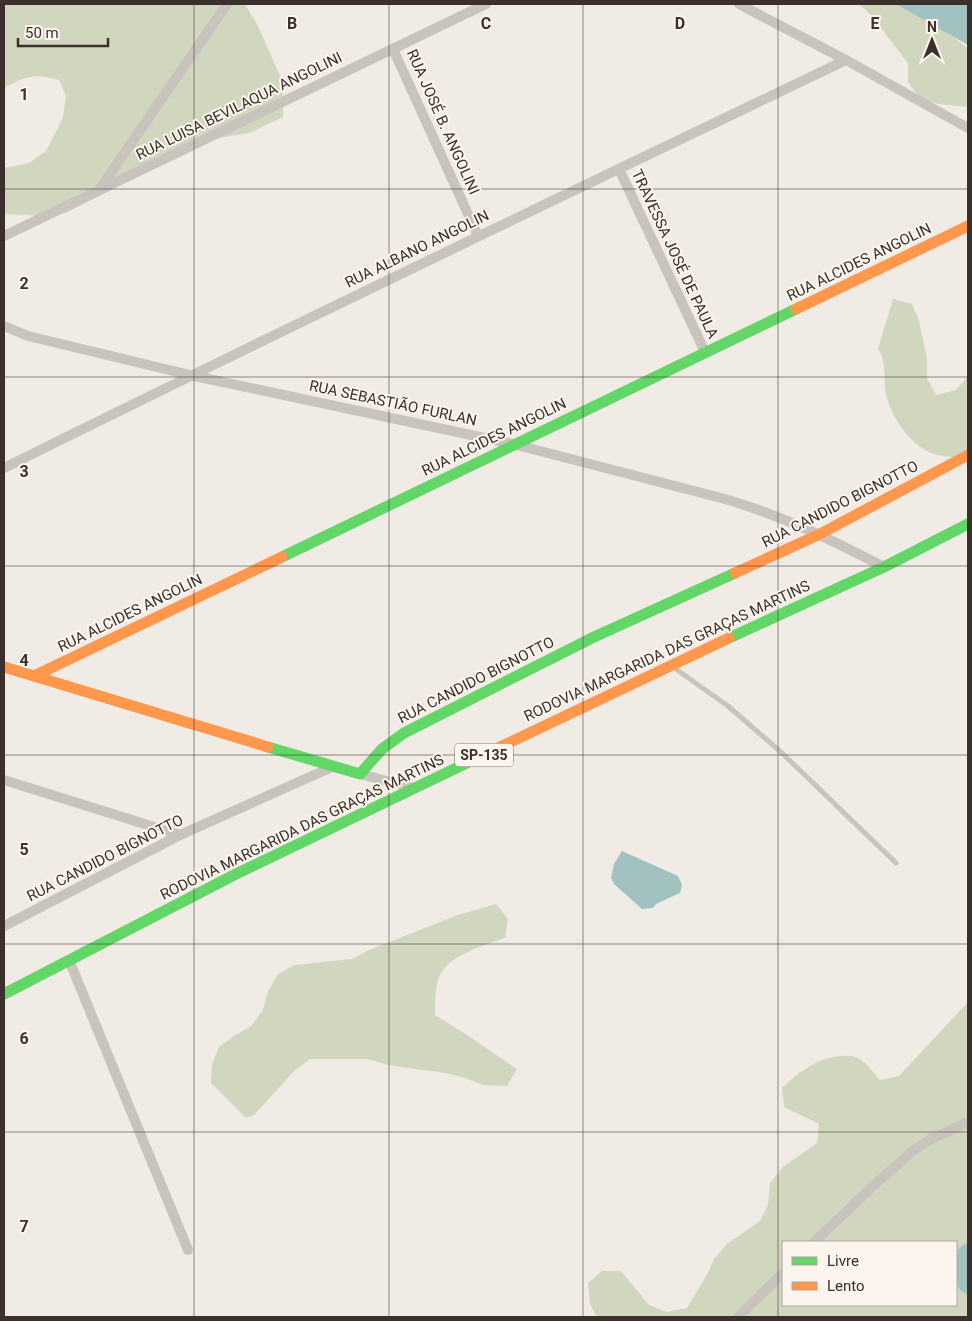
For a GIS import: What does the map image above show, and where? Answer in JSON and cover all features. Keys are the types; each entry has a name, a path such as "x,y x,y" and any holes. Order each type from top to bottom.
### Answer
{"street":[{"path":"98,190 227,4"},
{"name":"RUA LUISA BEVILAQUA ANGOLINI","path":"4,236 486,4"},
{"path":"738,4 846,60 968,128"},
{"name":"RUA JOSÉ B. ANGOLINI","path":"393,49 478,236"},
{"name":"RUA ALBANO ANGOLIN","path":"4,468 190,375 846,60"},
{"name":"TRAVESSA JOSÉ DE PAULA","path":"619,169 705,352"},
{"name":"RUA ALCIDES ANGOLIN","path":"34,676 968,226"},
{"name":"RUA SEBASTIÃO FURLAN","path":"4,326 28,336 190,375 514,444 725,499 770,513 820,534 884,567"},
{"name":"RUA CANDIDO BIGNOTTO","path":"360,774 382,749 404,732 594,638 820,534 968,455"},
{"name":"RODOVIA MARGARIDA DAS GRAÇAS MARTINS","path":"4,994 236,874 671,665 884,567 968,524"},
{"path":"4,668 332,767 415,788"},
{"name":"RUA CANDIDO BIGNOTTO","path":"4,926 180,835 332,767"},
{"path":"4,780 180,835"},
{"path":"69,960 188,1250"},
{"path":"815,1241 913,1151 929,1140 968,1122"},
{"path":"738,1317 782,1274"}],"lane":[{"path":"671,665 742,718 782,753 896,863"}],"green space":[{"path":"6,4 245,4 258,26 281,78 283,117 249,133 211,139 66,213 47,216 4,214 4,168 29,163 46,151 63,118 66,96 59,80 36,76 25,78 4,88 4,7"},
{"path":"859,4 901,4 945,30 968,49 968,107 939,104 920,99 908,82 908,63 871,15"},
{"path":"893,299 912,304 919,321 927,359 927,378 936,395 956,390 968,376 968,458 941,456 928,452 904,431 893,413 886,394 883,359 878,349"},
{"path":"496,904 508,919 505,938 468,952 444,969 439,977 437,986 435,1015 517,1069 507,1086 483,1085 445,1073 388,1065 367,1059 310,1059 295,1070 254,1115 246,1118 211,1083 212,1064 219,1047 251,1026 263,1010 268,991 278,974 295,965 352,959 369,950 458,915"},
{"path":"968,1002 968,1317 597,1317 590,1304 588,1283 602,1271 621,1271 649,1305 666,1312 687,1308 707,1275 714,1259 727,1244 760,1221 768,1205 770,1183 783,1167 817,1143 819,1124 784,1107 782,1088 796,1075 822,1060 831,1057 850,1056 859,1059 867,1065 880,1080 899,1076"}],"water":[{"path":"896,4 968,4 968,45"},
{"path":"622,851 678,876 682,885 680,893 656,904 653,908 642,909 614,884 611,878 614,864"}],"waterway":[{"path":"968,1254 962,1263 968,1283"}],"traffic: fast":[{"path":"282,557 796,309"},
{"path":"729,638 884,567 968,524"},
{"path":"268,747 360,774 382,749 404,733 594,637 735,573"},
{"path":"4,994 236,874 498,748"}],"traffic: slow":[{"path":"796,309 968,226"},
{"path":"735,573 820,534 968,455"},
{"path":"34,676 282,557"},
{"path":"498,748 729,638"},
{"path":"4,667 268,747"}]}
